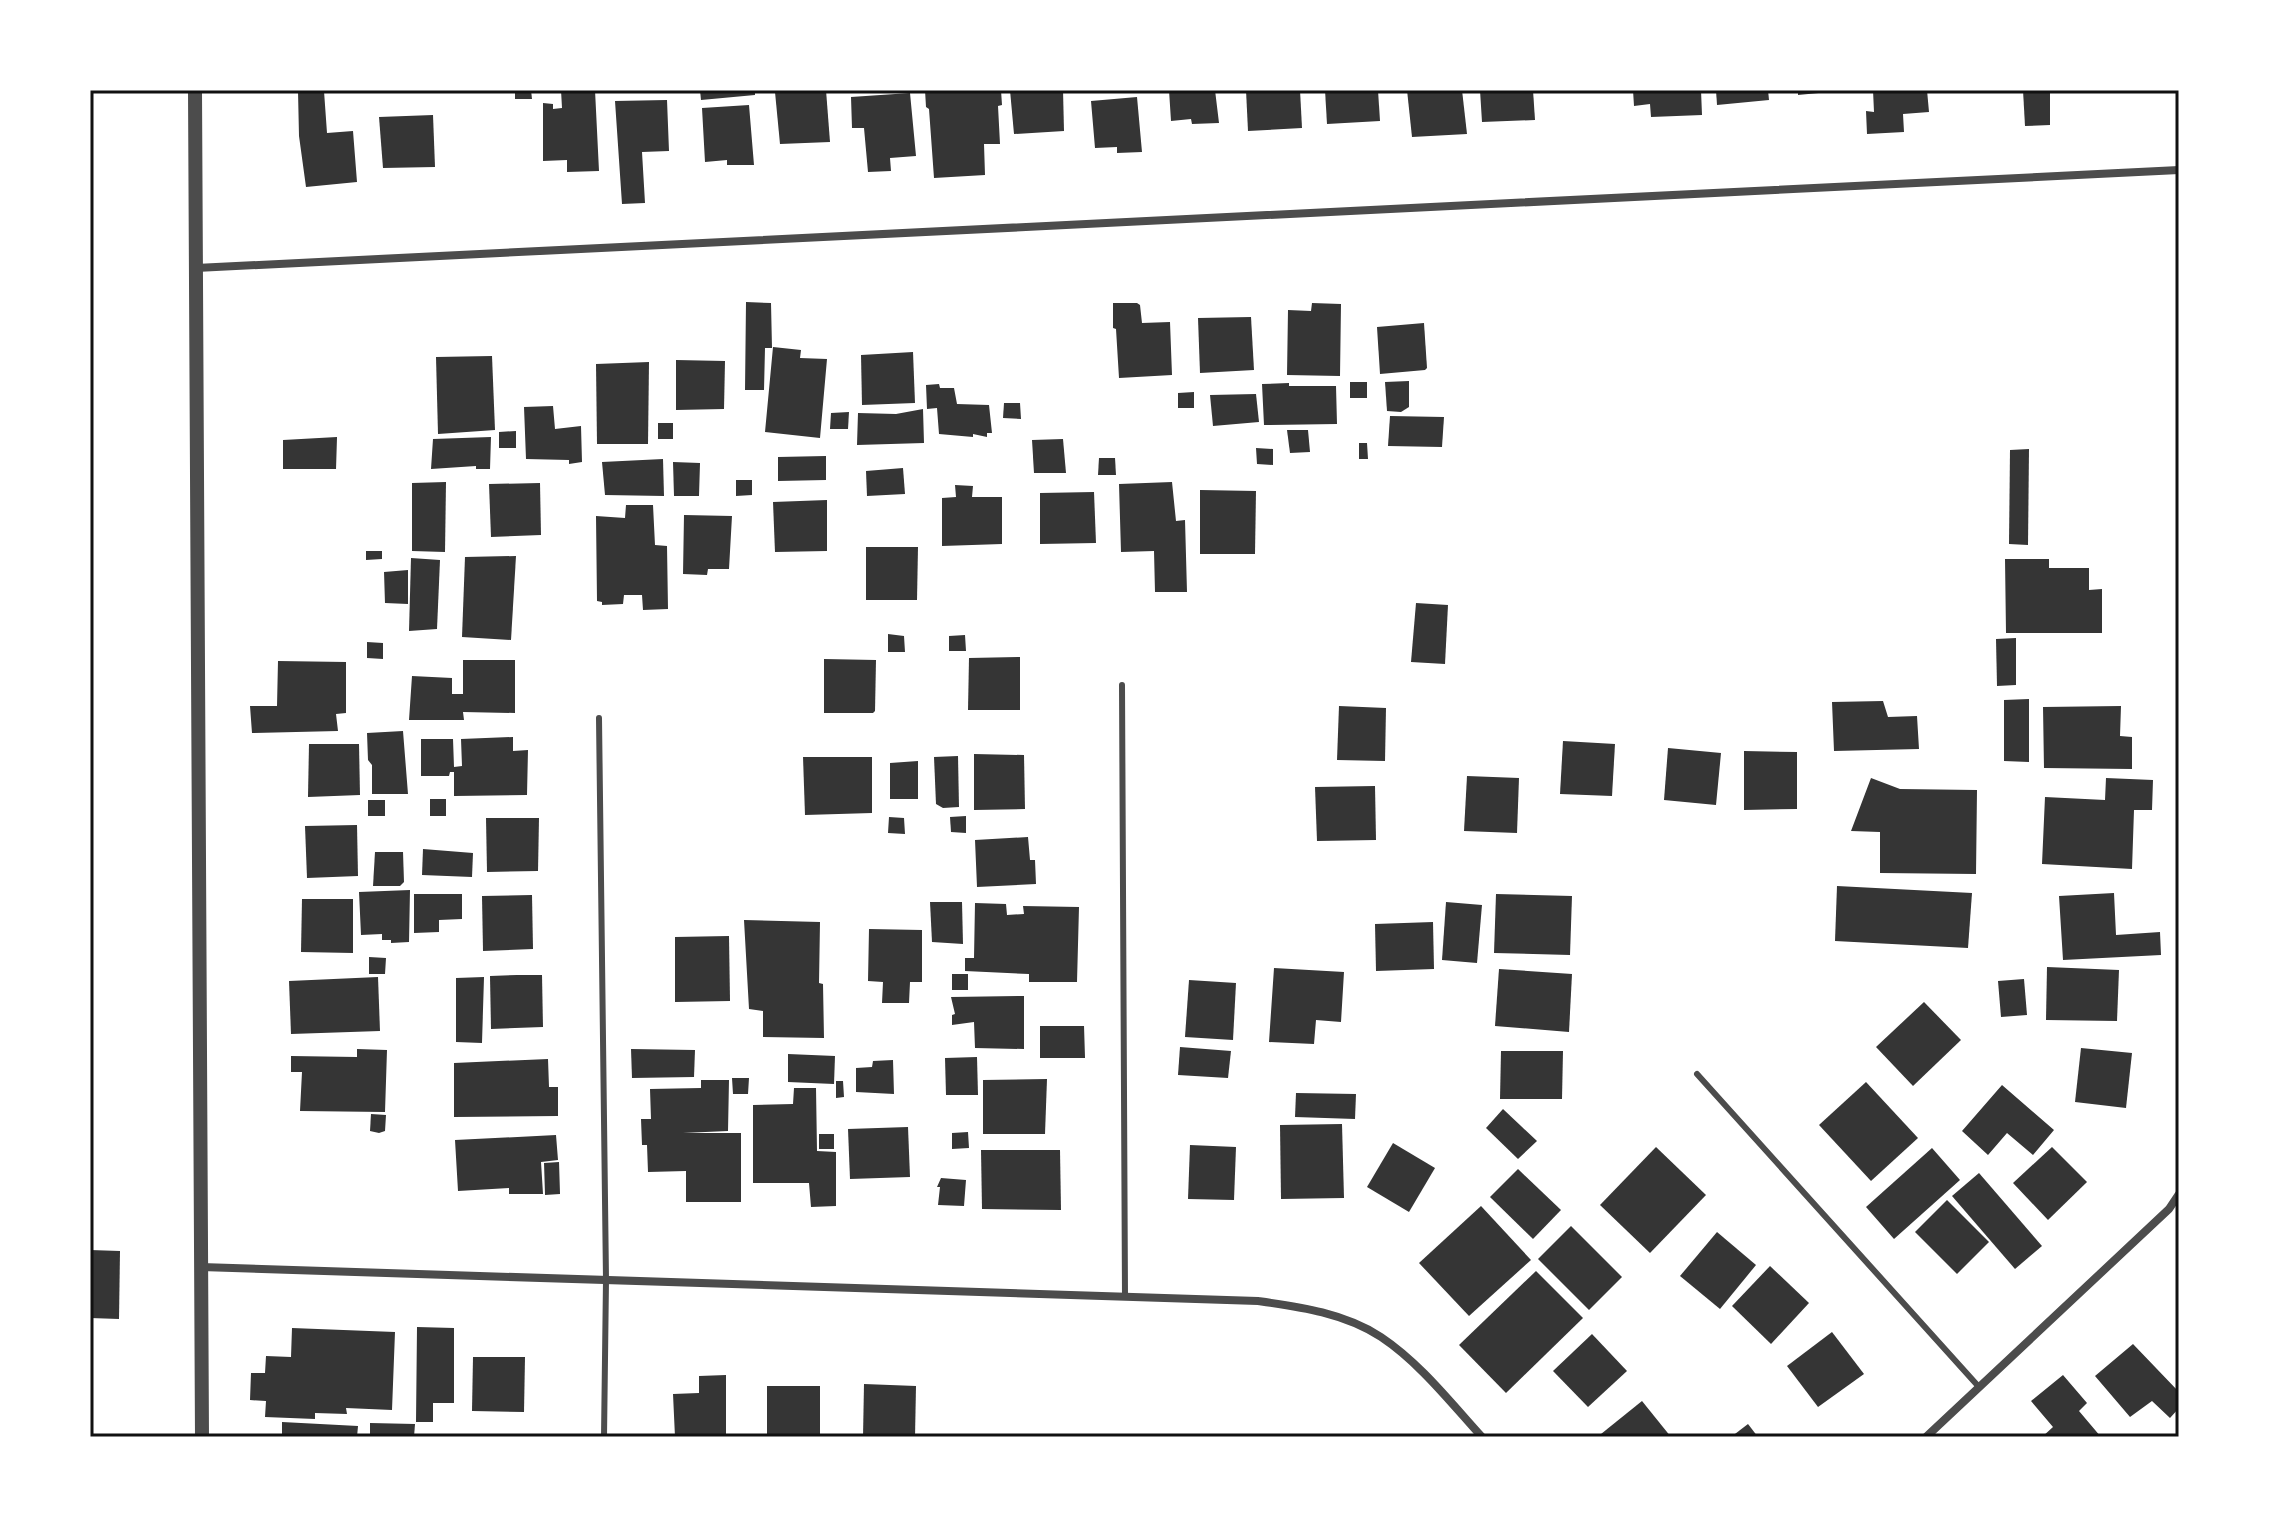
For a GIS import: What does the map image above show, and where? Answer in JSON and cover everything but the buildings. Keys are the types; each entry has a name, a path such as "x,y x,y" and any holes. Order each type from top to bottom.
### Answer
{"street":[{"path":"195,90 202,1437"},
{"path":"196,268 2179,170"},
{"path":"1926,1437 2169,1209 2179,1194"},
{"path":"201,1267 1258,1301 1309,1308 1338,1317 1381,1337 1415,1364 1482,1437"}],"lane":[{"path":"1122,685 1125,1297"},
{"path":"599,718 606,1280 604,1437"},
{"path":"1697,1074 1979,1387"}]}
